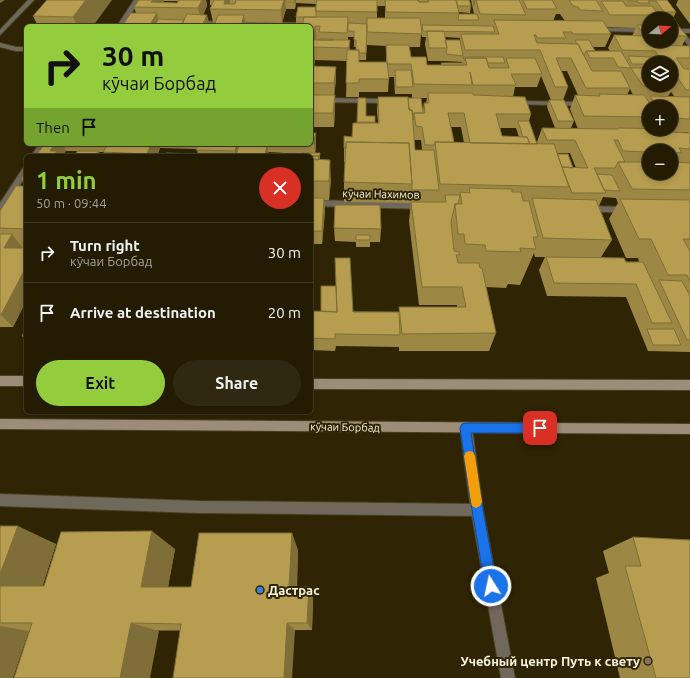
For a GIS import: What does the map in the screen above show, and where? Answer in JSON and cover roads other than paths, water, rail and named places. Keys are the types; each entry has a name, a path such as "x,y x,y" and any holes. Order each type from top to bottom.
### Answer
{"main road":[{"path":"0,381 24,382"},
{"path":"313,384 688,388"},
{"name":"кӯчаи Борбад","path":"0,424 690,429"}],"street":[{"path":"0,33 31,0"},
{"path":"122,24 138,0"},
{"path":"122,24 131,22"},
{"path":"187,23 254,24"},
{"path":"313,25 322,25"},
{"path":"585,29 642,30"},
{"path":"678,29 690,44"},
{"path":"680,31 690,30"},
{"path":"0,45 16,49 24,49"},
{"path":"313,100 398,101"},
{"path":"508,103 595,105"},
{"path":"0,209 4,197 24,172"},
{"path":"4,197 20,198"},
{"name":"кӯчаи Нахимов","path":"313,203 429,206"},
{"path":"580,209 635,210"},
{"path":"466,428 477,510 508,678"},
{"path":"0,500 199,507 477,510"}],"place":[{"name":"Дастрас","path":"260,590"},
{"name":"Учебный центр Путь к свету","path":"648,661"}]}
